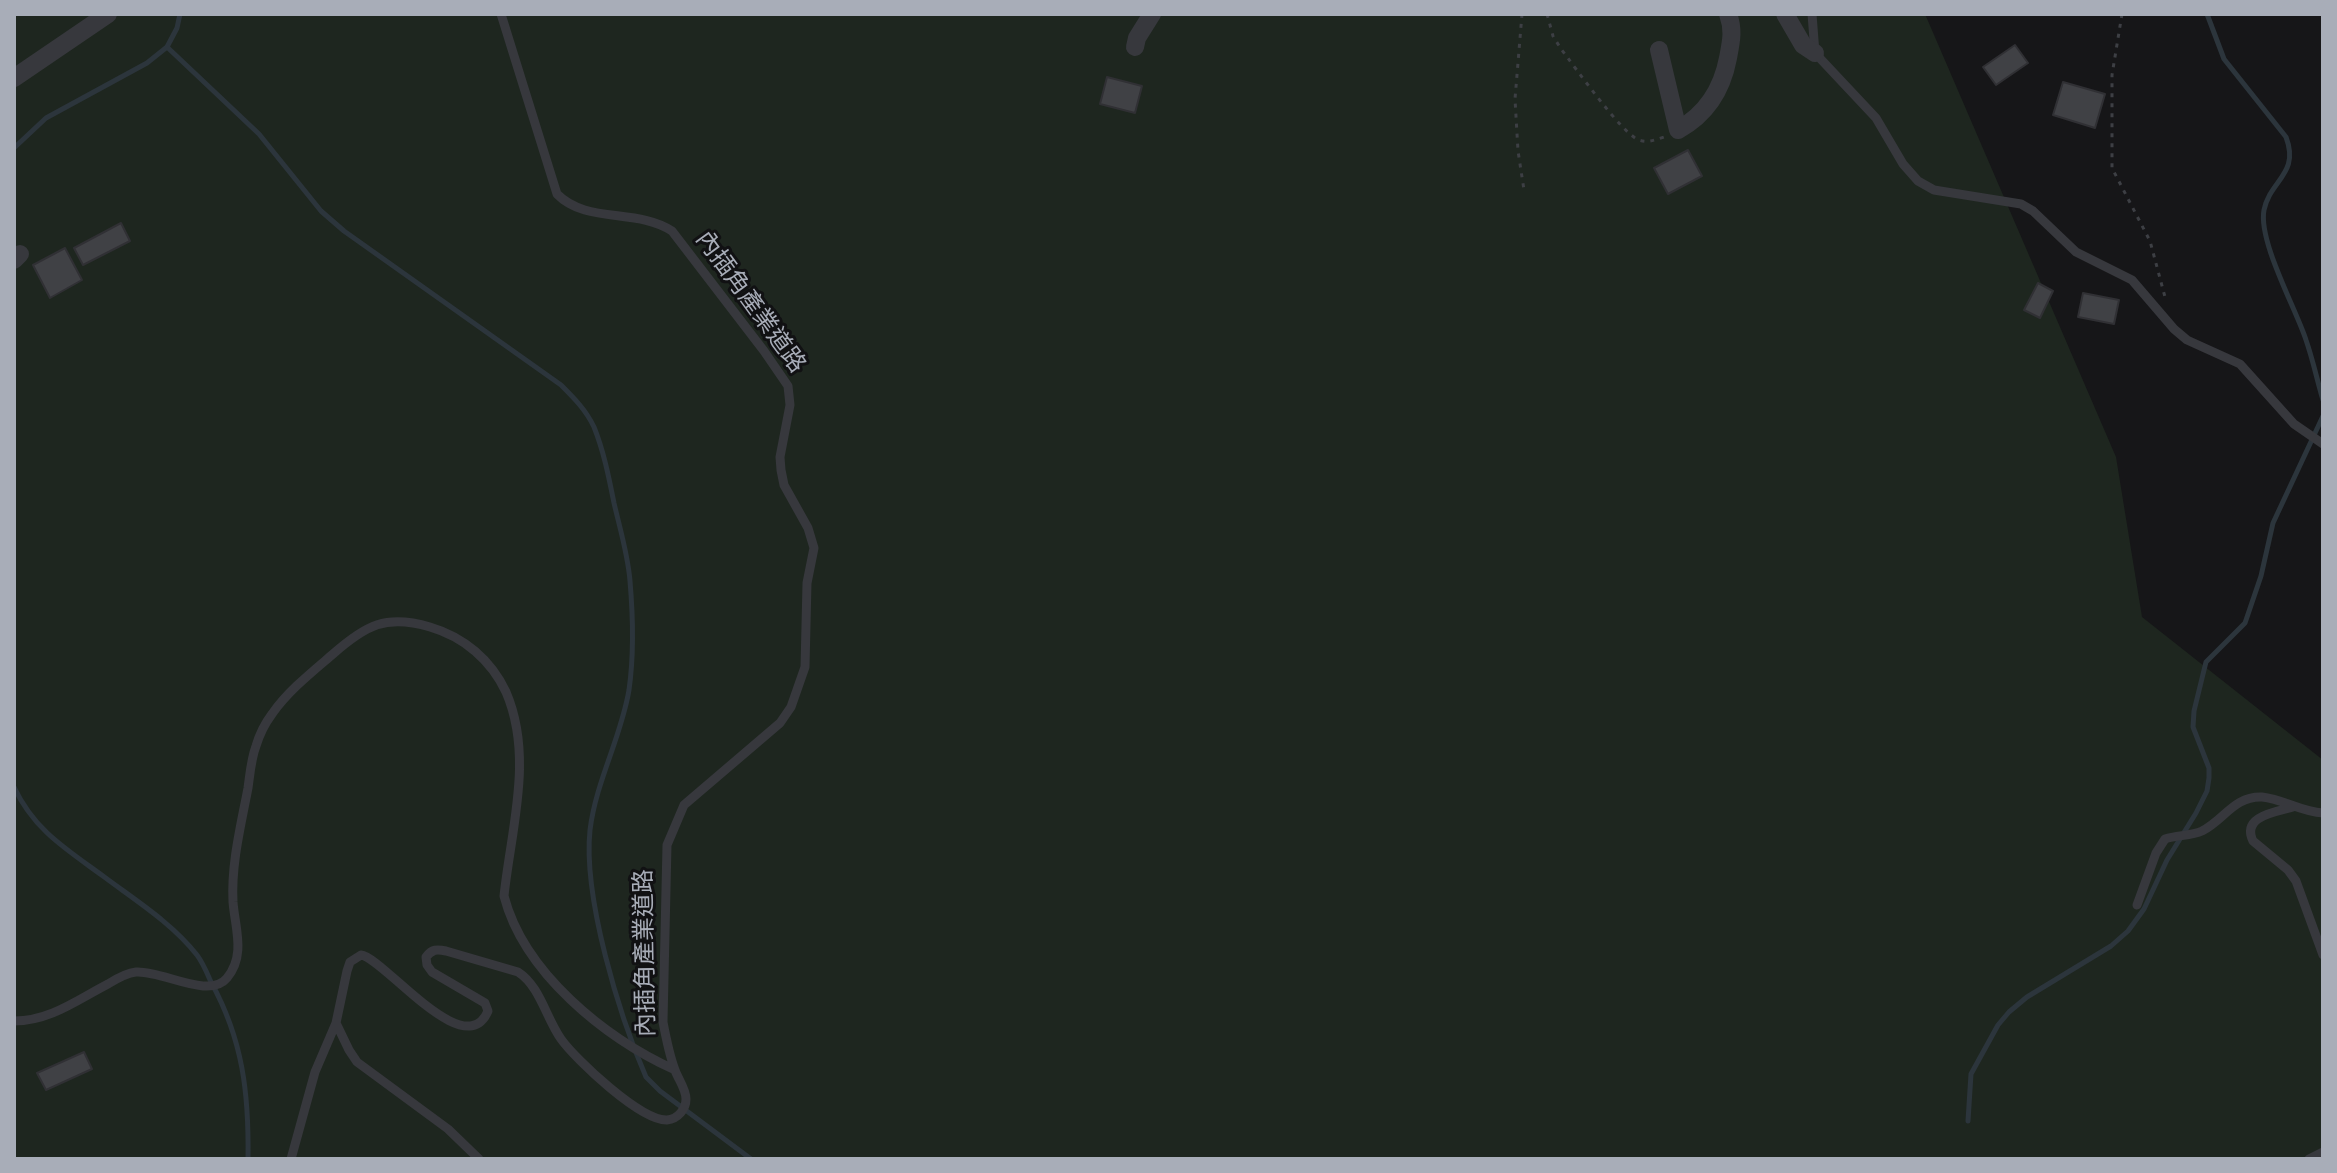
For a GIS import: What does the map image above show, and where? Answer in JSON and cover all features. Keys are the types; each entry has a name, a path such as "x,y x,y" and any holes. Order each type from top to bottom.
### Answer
{"street":[{"path":"14,78 108,14"},
{"path":"1135,47 1152,14"},
{"path":"1659,50 1678,130 1701,113 1724,81 1733,35 1728,14"},
{"path":"1785,14 1803,45 1815,53"}],"lane":[{"name":"內插角產業道路","path":"501,14 557,194 572,207 641,218 672,231 788,386 781,470 784,485 813,538 814,548 807,583 805,667 799,689 780,723 684,805 667,845 663,1022 675,1070"},
{"path":"1812,14 1815,53 1876,118 1903,164 1918,181 1934,190 2021,204 2033,211 2076,252 2132,280 2187,340 2240,364 2285,415 2323,444"},
{"name":"內插角產業道路","path":"14,1021 46,1017 134,972 158,974 209,988 219,985 228,977 236,961 239,943 233,900 238,843 256,746 272,714 308,675 353,637 381,621 410,621 443,631 470,646 493,669 506,694 516,728 521,780 504,896 508,911 529,952 604,1030 675,1070"},
{"path":"2137,905 2156,853 2165,839 2198,833 2237,803 2250,798 2279,801 2323,813"},
{"path":"2293,807 2260,816 2250,835 2296,881 2323,955"},
{"path":"291,1159 315,1072 336,1023 350,962 361,955 372,958 400,986 438,1014 464,1024 481,1023 488,1011 485,1003 432,972 426,957 431,951 446,951 518,972 526,977 562,1041 614,1092 657,1117 668,1120 685,1104 675,1070"},
{"path":"336,1023 357,1062 448,1129 479,1159"},
{"path":"2309,1159 2323,1152"}],"path":[{"path":"1522,14 1515,99 1524,190"},
{"path":"1547,14 1553,36 1561,49 1636,139 1649,142 1678,130"},
{"path":"2122,14 2112,75 2112,168 2150,241 2166,295 2164,317"}],"shaded area":[{"path":"14,14 1925,14 2116,457 2142,617 2323,760 2323,1159 14,1159"}],"building":[{"path":"2015,45 2028,63 1996,85 1983,67"},
{"path":"1107,77 1142,86 1135,113 1100,104"},
{"path":"2063,82 2105,94 2095,128 2053,115"},
{"path":"1688,150 1702,176 1668,194 1654,168"},
{"path":"121,223 130,241 83,265 74,248"},
{"path":"65,248 82,280 50,298 33,265"},
{"path":"2038,283 2053,291 2040,318 2024,310"},
{"path":"2083,293 2119,300 2114,324 2078,317"},
{"path":"84,1052 92,1069 46,1090 37,1073"}],"waterway":[{"path":"14,148 46,118 147,63 167,47 180,14"},
{"path":"2207,14 2224,59 2286,137 2289,150 2287,168 2267,200 2264,223 2272,257 2306,340 2323,400"},
{"path":"167,47 259,134 321,211 344,231 561,385 591,421 598,436 626,552 632,622 629,690 590,830 592,888 605,955 646,1077 660,1091 751,1159"},
{"path":"1968,1121 1971,1074 1998,1025 2027,997 2111,946 2128,931 2144,909 2167,860 2196,813 2207,791 2209,778 2209,768 2193,727 2206,662 2245,623 2261,576 2273,523 2323,416"},
{"path":"14,787 31,815 52,838 165,922 199,958 222,1004 237,1046 245,1090 248,1159"}]}
